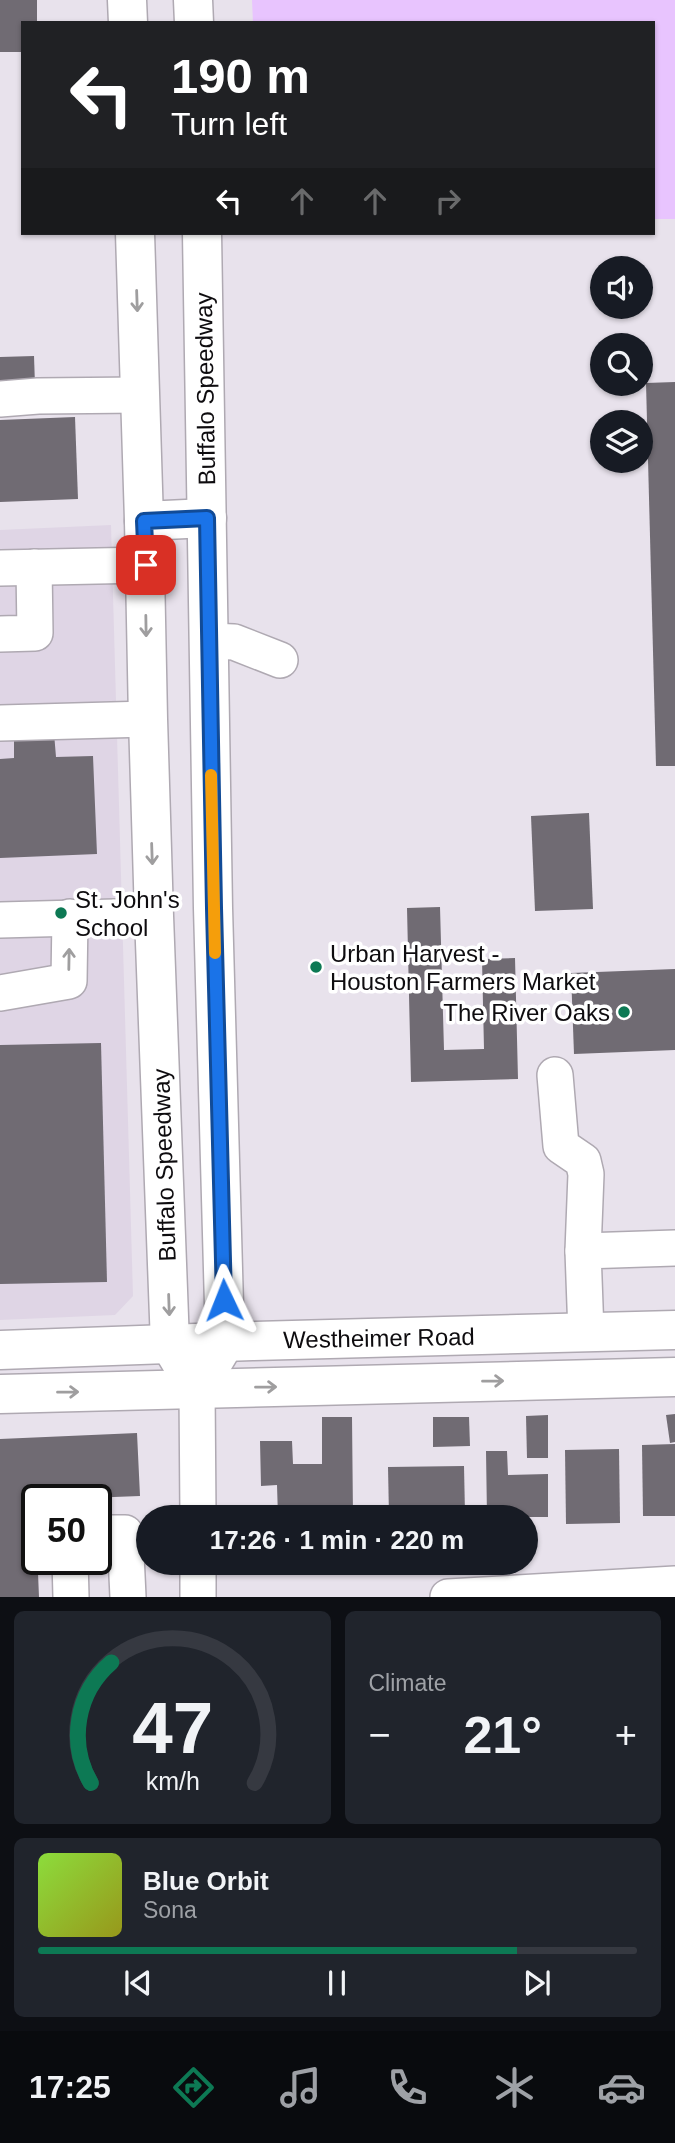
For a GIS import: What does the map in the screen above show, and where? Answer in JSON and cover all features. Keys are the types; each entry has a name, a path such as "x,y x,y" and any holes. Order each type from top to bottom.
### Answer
{"main road":[{"path":"128,0 128,21"},
{"path":"193,0 194,21"},
{"name":"Buffalo Speedway","path":"135,235 154,916 170,1344 197,1389"},
{"name":"Buffalo Speedway","path":"202,235 225,1342"},
{"path":"144,521 207,518"},
{"path":"154,916 214,908"},
{"name":"Westheimer Road","path":"0,1350 675,1330"},
{"path":"197,1389 225,1342"},
{"name":"Westheimer Road","path":"0,1394 675,1377"}],"street":[{"path":"0,399 140,395"},
{"path":"0,634 35,633 17,568 146,565"},
{"path":"209,641 234,642 280,660"},
{"path":"0,723 148,719"},
{"path":"0,919 154,916"},
{"path":"0,993 69,981 70,917"},
{"path":"555,1075 561,1146 583,1161 586,1174 583,1251 586,1333"},
{"path":"583,1251 675,1248"},
{"path":"197,1389 198,1505"},
{"path":"112,1533 125,1533 128,1597"},
{"path":"70,1575 71,1597"},
{"path":"198,1575 198,1597"},
{"path":"448,1597 675,1584"}],"shaded area":[{"path":"252,0 675,0 675,219 655,219 655,21 253,21"},
{"name":"St. John's School","path":"111,525 133,1296 115,1315 0,1320 0,530"}],"building":[{"path":"0,0 37,0 37,21 21,21 21,52 0,52"},
{"path":"34,356 35,385 0,386 0,357"},
{"path":"675,382 675,766 656,766 648,473 653,473 653,410 647,410 646,396 653,396 653,383"},
{"path":"75,417 78,499 0,502 0,420"},
{"path":"14,733 54,733 56,757 93,756 97,854 0,858 0,759 14,758"},
{"path":"589,813 593,909 535,911 531,816"},
{"path":"440,907 444,1050 484,1049 482,959 515,958 518,1079 411,1082 407,908"},
{"name":"The River Oaks","path":"675,969 675,1050 574,1054 571,973"},
{"path":"101,1043 107,1282 0,1284 0,1045"},
{"path":"675,1414 675,1442 670,1443 666,1415"},
{"path":"548,1415 548,1458 527,1458 526,1416"},
{"path":"322,1417 352,1417 353,1505 278,1505 277,1485 261,1486 260,1441 292,1441 293,1464 322,1464"},
{"path":"433,1417 469,1417 470,1446 433,1447"},
{"path":"137,1433 140,1496 112,1497 112,1484 21,1484 21,1575 38,1575 39,1597 0,1597 0,1439"},
{"path":"675,1444 675,1516 643,1516 642,1445"},
{"path":"619,1449 620,1523 566,1524 565,1450"},
{"path":"486,1451 507,1451 508,1475 548,1474 548,1517 538,1517 538,1505 487,1505"},
{"path":"464,1466 465,1505 389,1505 388,1467"}],"slow traffic":[{"path":"211,775 215,953"}],"place":[{"name":"St. John's School","path":"61,913"},
{"name":"Urban Harvest - Houston Farmers Market","path":"316,967"},
{"name":"The River Oaks","path":"624,1012"}],"route":[{"path":"146,565 144,521 207,518 224,1300"}]}
